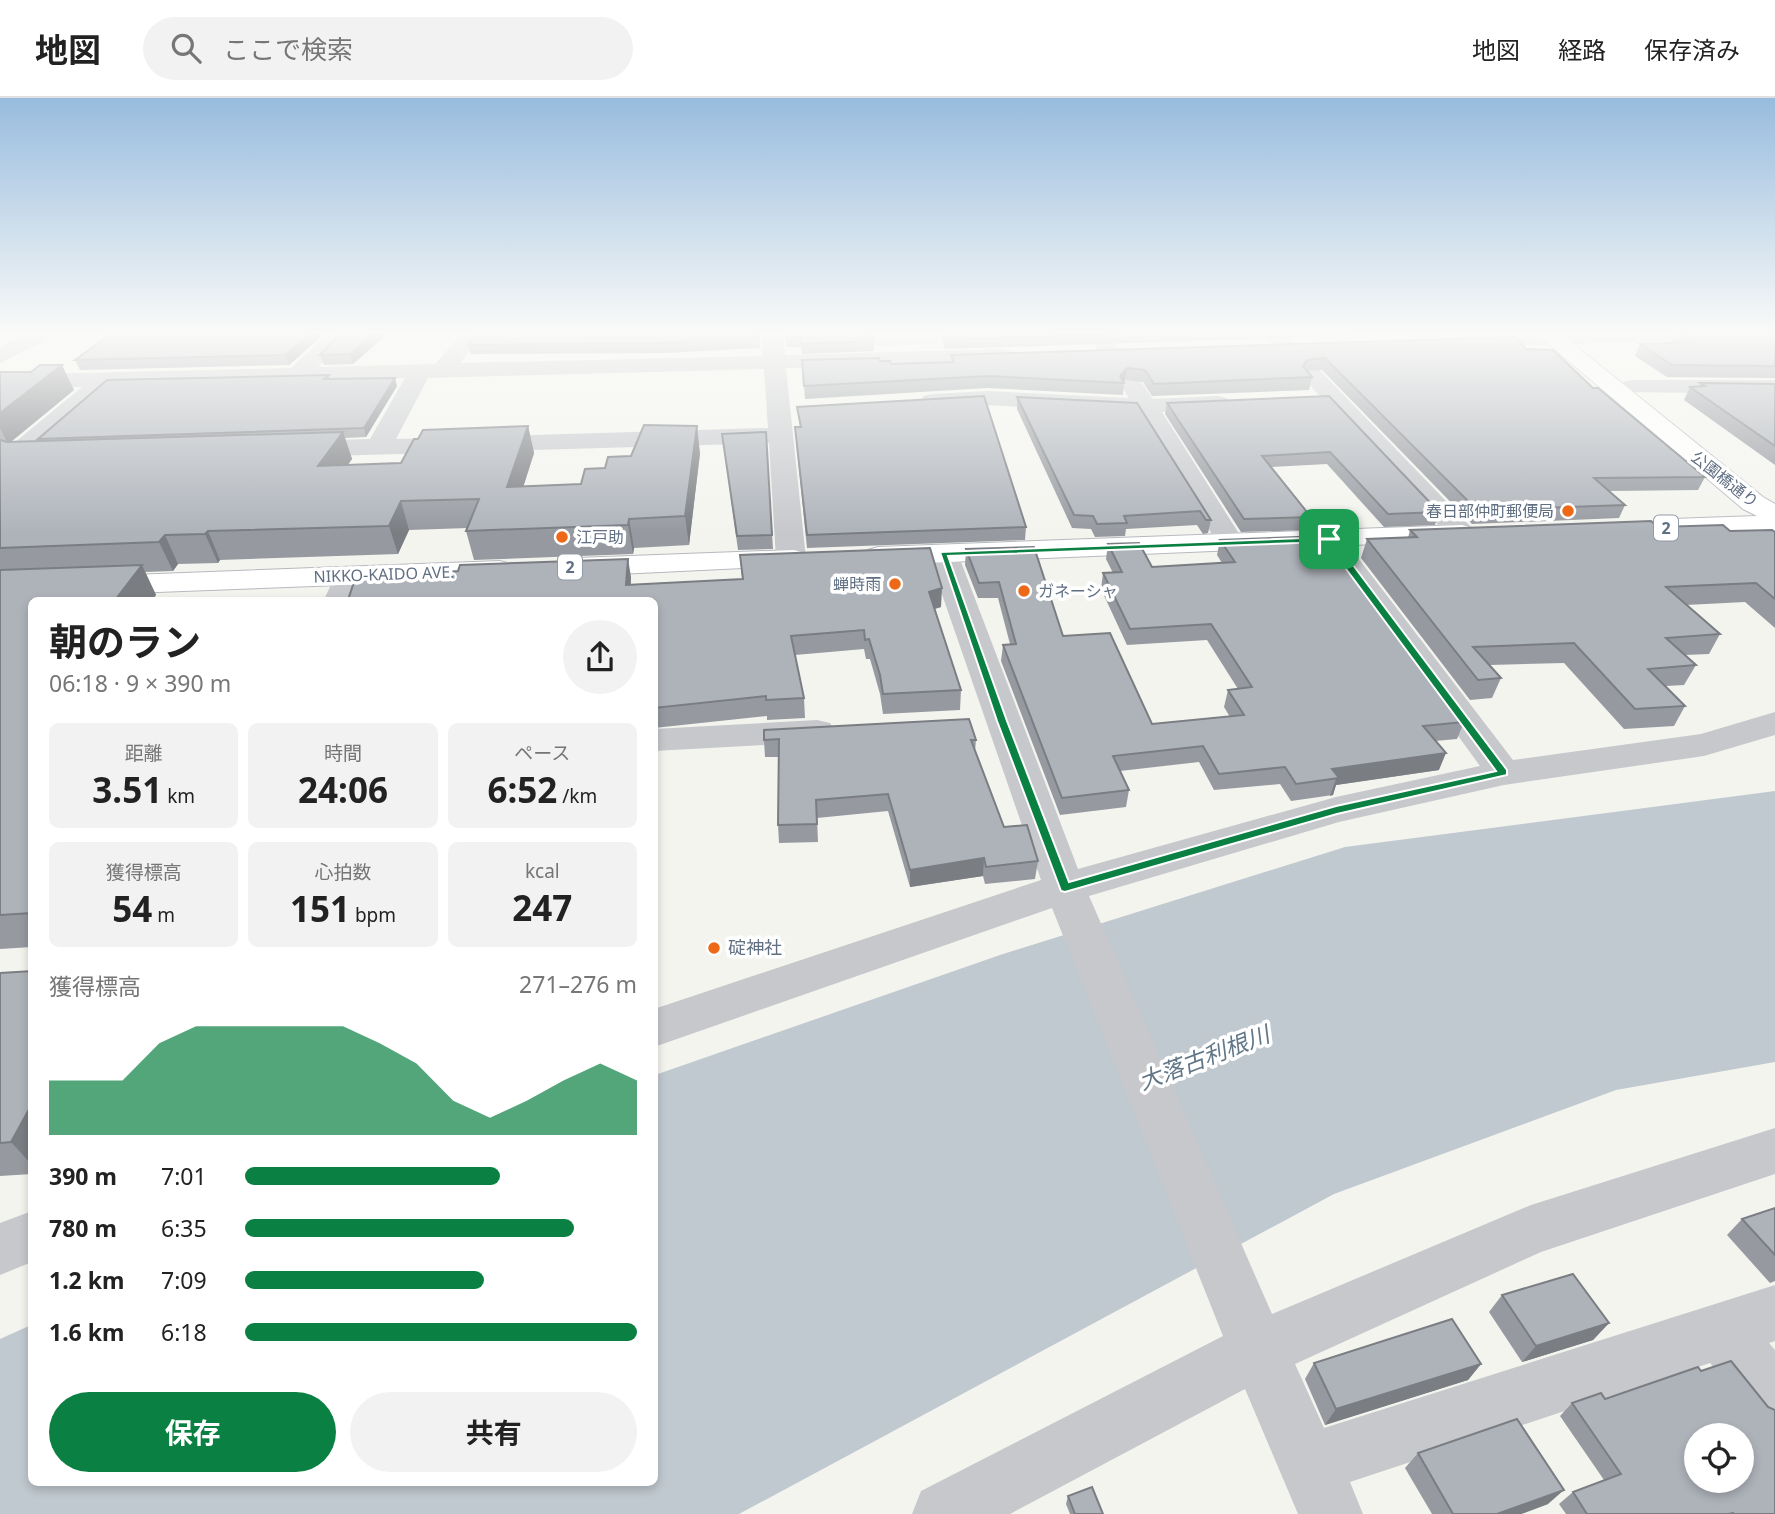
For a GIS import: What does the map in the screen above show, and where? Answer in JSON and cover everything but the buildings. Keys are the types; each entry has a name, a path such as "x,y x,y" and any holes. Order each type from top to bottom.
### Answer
{"main road":[{"name":"公園橋通り","path":"1633,400 1753,503 1775,515"},
{"name":"公園橋通り","path":"1648,400 1775,501"},
{"name":"2","path":"1649,528 1775,524"},
{"path":"855,557 1475,534"},
{"name":"NIKKO-KAIDO AVE.","path":"0,589 344,588 536,568 821,558"}],"street":[{"path":"6,455 78,400"},
{"path":"379,446 411,400"},
{"path":"777,400 791,559"},
{"path":"904,403 952,400"},
{"path":"1125,400 1146,406 1239,402"},
{"path":"1142,400 1231,543"},
{"path":"1334,400 1475,534"},
{"path":"269,450 780,423 808,409"},
{"path":"6,455 48,458"},
{"path":"1329,539 1504,773"},
{"path":"943,554 988,722 1065,888 1258,1350 1320,1489 1720,1331 1775,1313"},
{"path":"658,1027 1065,888 1336,810 1504,773 1704,745 1775,723"},
{"path":"658,740 849,730"},
{"path":"944,1514 1258,1350 1531,1230 1775,1151"},
{"path":"0,1249 28,1238"},
{"path":"1720,1331 1775,1397"}],"water":[{"name":"大落古利根川","path":"1775,791 1775,1062 1616,1090 1334,1194 739,1514 0,1514 0,1339 28,1326 28,1486 658,1486 658,1074 1000,955 1345,847"}],"place":[{"name":"春日部仲町郵便局","path":"1568,511"},
{"name":"江戸助","path":"562,537"},
{"name":"蝉時雨","path":"895,584"},
{"name":"ガネーシャ","path":"1024,591"},
{"name":"碇神社","path":"714,948"}],"route":[{"path":"1329,539 1504,773 1336,810 1065,888 943,554 1329,539"}]}
